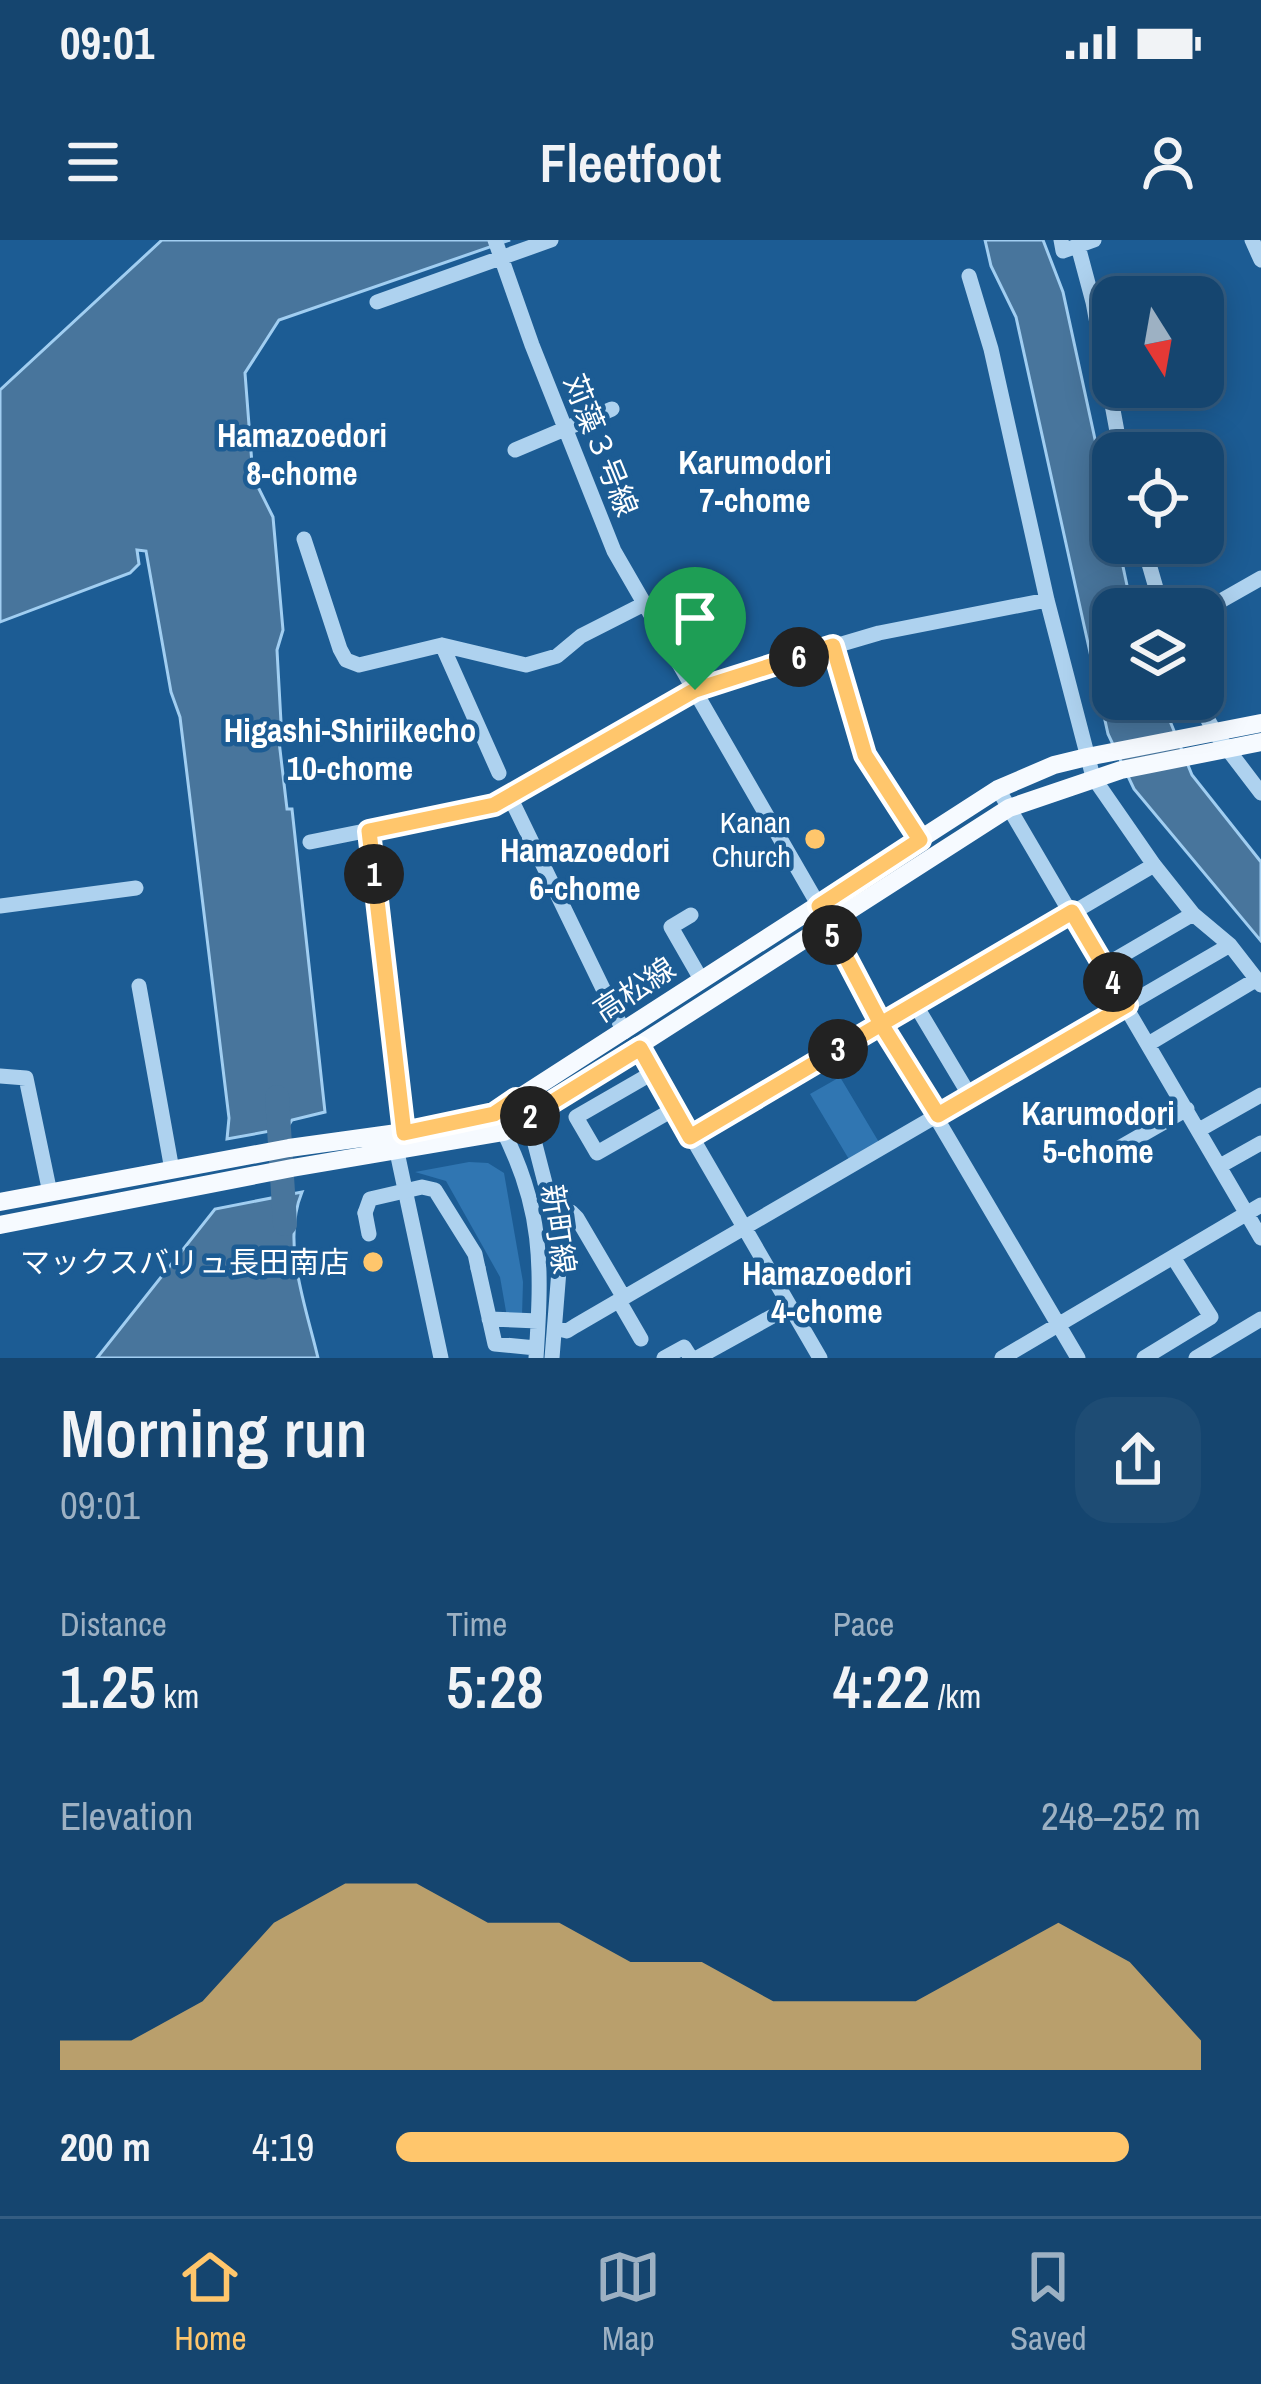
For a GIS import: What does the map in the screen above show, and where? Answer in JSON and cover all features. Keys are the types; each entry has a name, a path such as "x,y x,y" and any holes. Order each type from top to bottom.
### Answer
{"main road":[{"name":"高松線","path":"1184,748 1261,723"},
{"name":"高松線","path":"0,1225 291,1158 504,1132 640,1048 920,840 998,789 1054,765 1087,757 1118,761 1184,748 1230,749 1261,742"},
{"name":"高松線","path":"400,1143 494,1114 624,1032 697,972 824,915 1009,808 1093,777 1118,761"},
{"name":"高松線","path":"0,1202 172,1170 228,1170"}],"street":[{"path":"376,302 498,247 550,240"},
{"path":"1060,240 1064,251 1086,243 1117,432"},
{"path":"1252,240 1261,260"},
{"name":"苅藻３号線","path":"498,247 614,550 824,915 881,1024 1078,1358"},
{"path":"969,276 991,349 1047,600 1093,777 1193,914 1230,945 1259,982 1150,1043"},
{"path":"514,450 612,409"},
{"path":"304,539 346,660 359,664 442,645 526,665 557,656 581,636 644,604"},
{"path":"1224,599 1261,578"},
{"path":"310,842 494,805 695,690 879,633 1047,600"},
{"path":"442,645 499,773"},
{"path":"833,646 865,755 920,840"},
{"path":"1208,720 1261,793"},
{"path":"998,789 1220,1166 1253,1209 1261,1238"},
{"path":"509,797 624,1032"},
{"path":"369,831 400,1143 441,1358"},
{"path":"690,1137 1154,865"},
{"path":"0,906 136,888"},
{"path":"1104,966 1193,914"},
{"path":"692,915 671,927 697,972"},
{"path":"555,1328 567,1331 622,1300 1230,945"},
{"path":"140,986 172,1170"},
{"path":"915,1004 970,1096"},
{"path":"640,1048 820,1358"},
{"path":"654,1072 576,1118 597,1153 674,1109"},
{"path":"0,1076 26,1078 50,1192"},
{"path":"1199,1130 1261,1095"},
{"name":"新町線","path":"516,1099 528,1117 561,1245 552,1358"},
{"path":"1112,1152 1187,1109"},
{"name":"新町線","path":"494,1114 523,1169 539,1247 536,1353"},
{"path":"1220,1166 1261,1143"},
{"path":"369,1234 365,1213 370,1199 422,1187 435,1190 475,1254 494,1344 536,1353"},
{"path":"1002,1358 1253,1209"},
{"path":"554,1210 571,1212 577,1218 641,1339"},
{"path":"1144,1358 1211,1318 1173,1257"},
{"path":"664,1358 684,1347 694,1358 790,1307"},
{"path":"489,1319 538,1321"},
{"path":"1196,1358 1261,1319"}],"shaded area":[{"path":"162,240 510,240 279,320 245,373 253,477 273,517 283,630 277,650 281,722 277,724 287,809 292,809 325,1112 292,1120 287,1128 227,1139 229,1118 180,717 171,692 146,551 137,550 139,564 130,573 0,622 0,390"},
{"path":"985,240 1043,240 1063,292 1093,432 1092,564 1122,564 1128,588 1092,588 1092,661 1016,317 991,266"},
{"path":"1105,720 1170,720 1192,775 1261,862 1261,941 1134,789"},
{"path":"840,1077 880,1144 850,1161 810,1094"},
{"path":"488,1163 504,1173 523,1282 522,1316 507,1317 500,1277 446,1181 415,1172"},
{"path":"302,1192 296,1212 295,1253 318,1358 97,1358 215,1209"}],"waterway":[{"path":"277,1097 285,1224"}],"place":[{"name":"Kanan Church","path":"815,839"},
{"name":"マックスバリュ長田南店","path":"373,1262"}],"district":[{"name":"Hamazoedori 8-chome","path":"302,454"},
{"name":"Karumodori 7-chome","path":"755,481"},
{"name":"Higashi-Shiriikecho 10-chome","path":"350,749"},
{"name":"Hamazoedori 6-chome","path":"585,869"},
{"name":"Karumodori 5-chome","path":"1098,1132"},
{"name":"Hamazoedori 4-chome","path":"827,1292"}],"route":[{"path":"695,690 494,805 369,831 404,1133 494,1114 516,1099 528,1117 640,1048 690,1137 881,1024 938,1115 1127,1005 1072,912 881,1024 819,906 920,840 865,755 833,646 695,690"}]}
